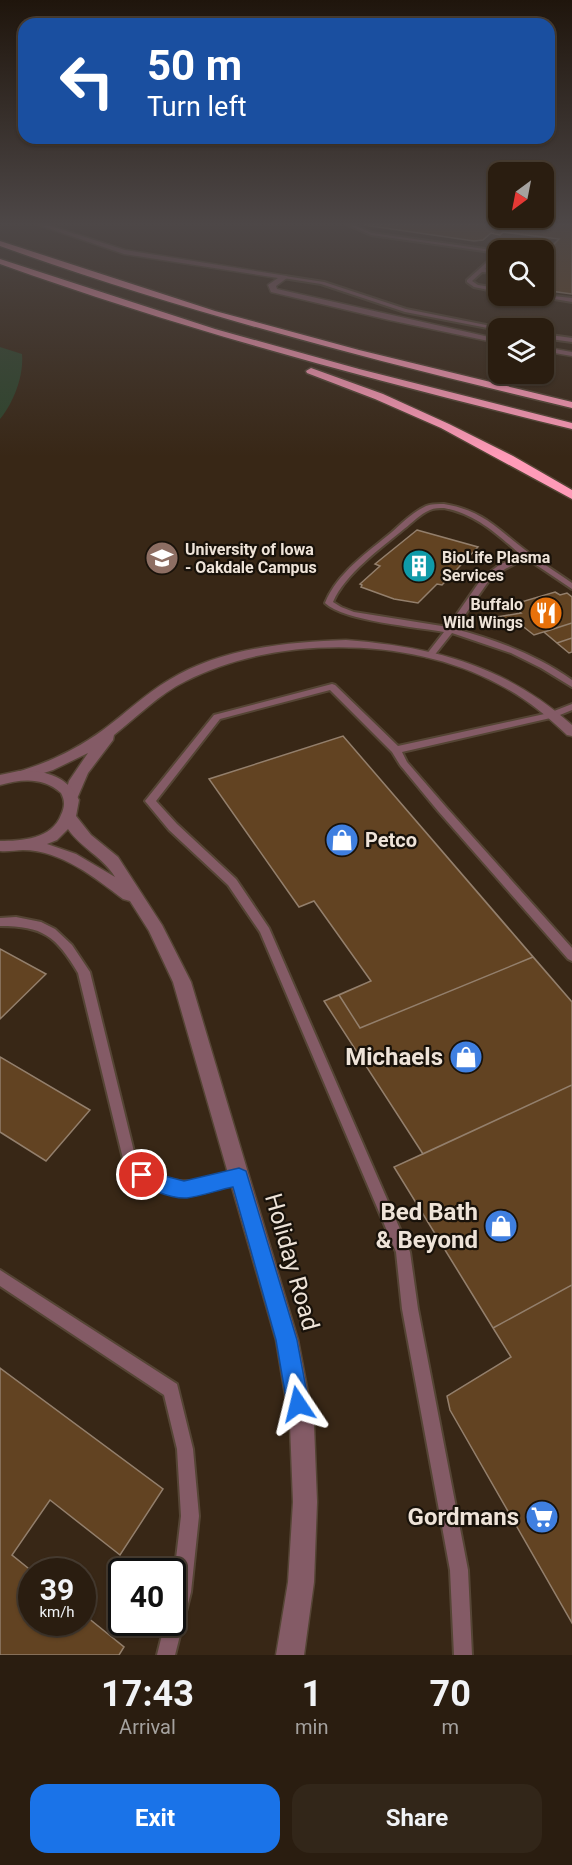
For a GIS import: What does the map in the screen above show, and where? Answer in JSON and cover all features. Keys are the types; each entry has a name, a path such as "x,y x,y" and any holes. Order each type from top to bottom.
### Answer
{"highway":[{"path":"118,302 409,408 492,448 572,495"},
{"path":"119,302 271,349 572,426"},
{"path":"179,302 370,356 572,405"},
{"path":"244,322 460,372 572,393"}],"street":[{"path":"324,302 488,339"},
{"path":"554,351 572,354"},
{"path":"1,779 49,768 117,727 150,699 190,673 272,648 299,644 332,643 399,648 430,656 484,674 510,686 533,699 572,732"},
{"path":"69,818 73,785 80,772 117,727"},
{"path":"22,775 51,779 64,787 71,798"},
{"name":"Holiday Road","path":"1,847 26,845 50,837 69,818 81,834 113,861 156,929 182,982 286,1340 302,1425 305,1502 302,1571 290,1655"},
{"name":"Holiday Road","path":"26,845 56,850 83,862 137,902"}],"lane":[{"path":"381,302 405,310 488,326"},
{"path":"554,338 572,340"},
{"path":"572,587 526,555 478,515 454,507 430,507 419,513 354,570 330,596 329,603 353,614 450,630 477,637 552,669 572,684"},
{"path":"430,656 485,580 502,567 526,555"},
{"path":"463,1655 459,1570 410,1309 403,1252 265,931 232,882 172,827 150,801 217,717 332,687 396,750 442,809 572,956"},
{"path":"396,750 552,715 572,707"},
{"path":"0,922 36,923 52,931 68,945 84,972 130,1163 153,1182 184,1190 239,1177"},
{"path":"0,1277 171,1390 185,1449 190,1516 182,1592 166,1655"}],"green space":[{"path":"0,347 22,354 22,362 17,388 10,405 0,419"}],"building":[{"name":"BioLife Plasma Services","path":"417,530 478,547 442,585 437,584 418,603 394,599 361,587 360,584 380,566 375,564"},
{"name":"Buffalo Wild Wings","path":"555,592 560,595 567,593 572,597 572,623 534,635 516,621 506,625 497,617 521,613 511,605"},
{"path":"572,623 572,638 557,643 544,632"},
{"path":"572,638 572,652 569,653 557,643"},
{"path":"343,736 572,1002 572,1623 450,1410 447,1396 511,1357 394,1167 423,1154 324,1001 371,981 314,901 299,907 209,779"},
{"name":"Petco","path":"343,736 533,957 360,1028 339,995 371,981 314,901 299,907 209,779"},
{"path":"0,949 46,974 0,1019"},
{"name":"Michaels","path":"533,957 572,1002 572,1085 423,1154 324,1001 339,995 360,1028"},
{"path":"0,1057 90,1110 46,1161 0,1132"},
{"name":"Bed Bath & Beyond","path":"572,1085 572,1285 493,1328 394,1167"},
{"name":"Gordmans","path":"572,1285 572,1623 450,1410 447,1396 511,1357 493,1328"},
{"path":"0,1368 163,1489 120,1555 50,1500 12,1555 18,1560 18,1636 96,1636 96,1624 124,1647 119,1655 0,1655"}],"place":[{"name":"University of Iowa - Oakdale Campus","path":"162,558"},
{"name":"BioLife Plasma Services","path":"419,566"},
{"name":"Buffalo Wild Wings","path":"546,613"},
{"name":"Petco","path":"342,840"},
{"name":"Michaels","path":"466,1057"},
{"name":"Bed Bath & Beyond","path":"501,1226"},
{"name":"Gordmans","path":"542,1517"}],"route":[{"path":"142,1175 153,1182 184,1190 239,1177 286,1340 298,1404"}]}
